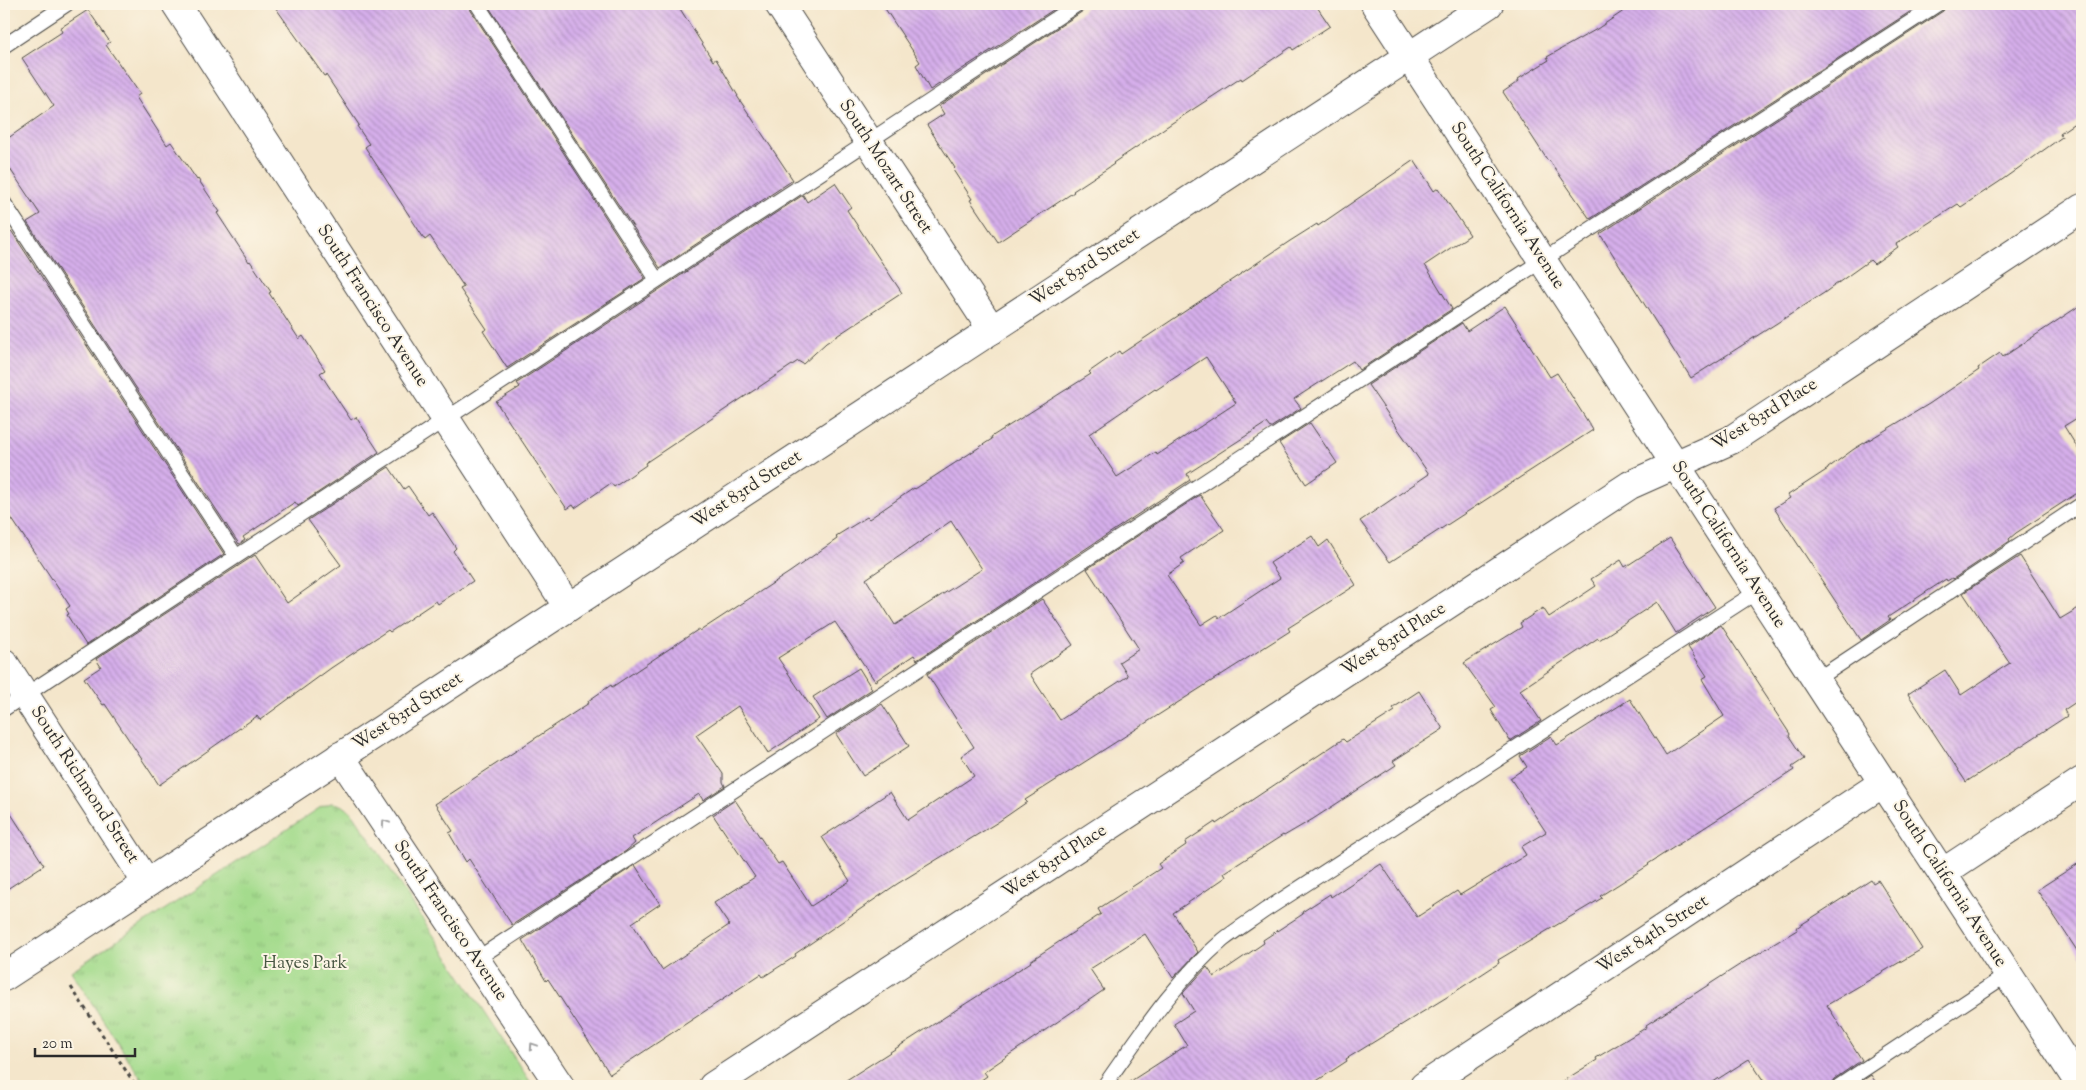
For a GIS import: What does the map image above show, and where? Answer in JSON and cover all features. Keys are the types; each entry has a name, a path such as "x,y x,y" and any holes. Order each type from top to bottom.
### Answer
{"street":[{"name":"South Francisco Avenue","path":"176,4 568,607"},
{"name":"South Mozart Street","path":"779,4 992,330"},
{"name":"South California Avenue","path":"1375,4 2081,1086"},
{"name":"West 83rd Street","path":"4,977 1490,4"},
{"name":"West 83rd Place","path":"713,1086 1630,485 1731,440 2082,208"},
{"name":"South Richmond Street","path":"4,663 14,702 147,883"},
{"name":"South Francisco Avenue","path":"340,756 560,1086"},
{"path":"1942,873 2082,781"},
{"name":"West 84th Street","path":"1424,1086 1883,783"}],"lane":[{"path":"4,46 67,4"},
{"path":"476,4 657,280"},
{"path":"14,702 1078,4"},
{"path":"475,960 1542,260 1938,4"},
{"path":"4,203 236,556"},
{"path":"1816,680 2082,504"},
{"path":"1104,1086 1164,1002 1191,971 1223,940 1272,905 1758,591"},
{"path":"1839,1086 2008,974"}],"path":[{"path":"71,987 136,1086"}],"green space":[{"name":"Hayes Park","path":"331,803 344,807 354,815 533,1086 146,1086 71,971 321,807"}],"building":[{"path":"273,4 468,4 645,278 507,368 483,331 487,329 460,289 464,287 430,236 425,240 365,147 369,144 357,126 359,125 326,75 324,76"},
{"path":"487,4 677,4 713,61 716,59 737,96 793,180 660,268"},
{"path":"882,4 1062,4 930,90 916,65 920,62"},
{"path":"1087,4 1315,4 1330,26 1293,50 1291,47 1242,80 1241,78 998,242 970,200 972,199 953,170 955,168 927,125 944,114 939,106 1083,11"},
{"path":"1634,4 1922,4 1590,219 1548,161 1503,92 1519,81 1518,79 1549,60 1547,57 1597,29"},
{"path":"1947,4 2076,4 2082,14 2082,118 2060,133 2062,137 1999,182 1961,207 1958,204 1896,244 1898,247 1874,264 1870,260 1824,293 1691,378 1600,234 1943,11"},
{"path":"88,10 110,42 106,45 140,94 136,97 167,145 171,142 198,179 220,212 217,213 271,292 269,293 299,339 303,336 325,370 320,373 351,420 356,417 379,452 298,506 295,502 243,537 245,540 239,544 27,222 40,214 4,160 4,141 54,106 22,58 62,32 60,28"},
{"path":"1414,160 1434,191 1438,188 1470,235 1425,265 1452,309 1359,370 1353,361 1294,399 1301,408 1270,428 1266,423 1187,474 1190,480 917,660 914,655 875,681 835,622 778,658 819,719 768,753 738,706 696,735 723,774 725,786 703,800 699,794 632,838 635,843 626,851 512,925 469,859 466,862 449,833 453,831 435,804 589,703 588,701 611,685 612,687 699,629 700,631 790,572 837,539 836,536 867,517 869,519 992,439 991,437 1091,374 1089,372 1119,351 1121,354 1290,241 1317,224 1318,226","holes":["1206,357 1236,403 1157,455 1156,452 1117,477 1089,434","951,521 982,569 895,625 866,579"]},
{"path":"835,183 851,207 847,210 902,293 826,343 803,364 798,361 645,463 646,465 614,487 611,483 575,508 573,505 567,509 496,402 520,387 517,383 803,195 807,202"},
{"path":"12,232 224,554 86,645 67,615 69,614 66,609 70,606 4,507 4,238"},
{"path":"2082,304 2082,415 2064,426 2082,455 2082,490 2016,533 2009,539 2010,541 1953,579 1947,581 1946,579 1888,617 1890,620 1861,640 1774,508 1790,498 1788,495 1828,469 1854,449 1929,404 1979,370 1978,368 2000,353 2003,357"},
{"path":"1505,306 1550,377 1557,373 1593,430 1390,562 1360,521 1429,474 1368,385 1462,323 1467,331"},
{"path":"1310,423 1337,463 1306,484 1279,443"},
{"path":"389,467 404,489 408,486 428,515 432,512 456,548 453,551 473,581 438,604 436,601 390,632 388,630 331,668 260,720 257,716 159,785 105,704 103,705 84,678 101,667 96,659 255,555 287,603 341,565 308,520"},
{"path":"1200,495 1224,530 1181,558 1184,563 1167,575 1201,625 1217,615 1219,618 1280,578 1270,563 1312,536 1319,547 1328,540 1356,585 1288,628 1290,631 1025,800 1027,802 998,822 897,884 795,954 796,956 763,977 761,974 610,1074 548,979 546,981 522,940 635,865 660,904 632,923 662,970 729,925 714,903 755,877 713,815 735,800 778,864 782,862 811,906 850,881 822,837 890,792 908,820 974,776 961,756 974,747 927,674 1042,599 1073,645 1030,674 1060,720 1128,676 1119,662 1139,649 1087,569"},
{"path":"1670,538 1715,607 1676,633 1657,602 1599,640 1598,638 1520,690 1541,721 1510,741 1491,710 1496,707 1464,663 1522,627 1520,623 1543,608 1549,617 1596,586 1591,579 1621,560 1625,567"},
{"path":"2020,556 2060,619 2082,606 2082,698 2064,710 2067,716 1966,782 1908,694 1945,670 1961,695 2010,663 1963,593"},
{"path":"1721,625 1762,688 1761,690 1804,759 1792,767 1794,770 1600,896 1602,898 1498,960 1499,963 1346,1059 1347,1061 1309,1086 1123,1086 1187,1045 1174,1024 1194,1011 1183,993 1207,967 1214,977 1264,943 1263,940 1303,914 1302,912 1330,894 1331,897 1381,864 1417,917 1457,891 1460,895 1526,855 1521,847 1546,832 1510,778 1527,767 1520,756 1551,736 1557,745 1630,699 1666,755 1724,716 1702,679 1707,676 1688,647"},
{"path":"859,668 872,689 827,719 813,697"},
{"path":"1419,691 1443,729 1393,761 1396,765 1313,819 1283,835 1224,873 1226,877 1173,913 1198,952 1173,978 1145,934 1090,969 1104,990 984,1072 987,1076 973,1086 837,1086 1031,962 1101,914 1098,909 1161,868 1158,864 1186,845 1185,842 1215,822 1216,824 1343,739 1346,742 1395,711 1393,708"},
{"path":"882,704 909,746 863,776 836,734"},
{"path":"4,803 44,865 4,891"},
{"path":"2082,861 2082,958 2037,890"},
{"path":"1871,880 1873,883 1878,880 1922,949 1827,1005 1862,1060 1834,1079 1830,1086 1767,1086 1749,1059 1707,1086 1555,1086 1647,1027 1646,1025 1797,930 1796,928"},
{"path":"1871,1075 1878,1086 1854,1086"}]}
